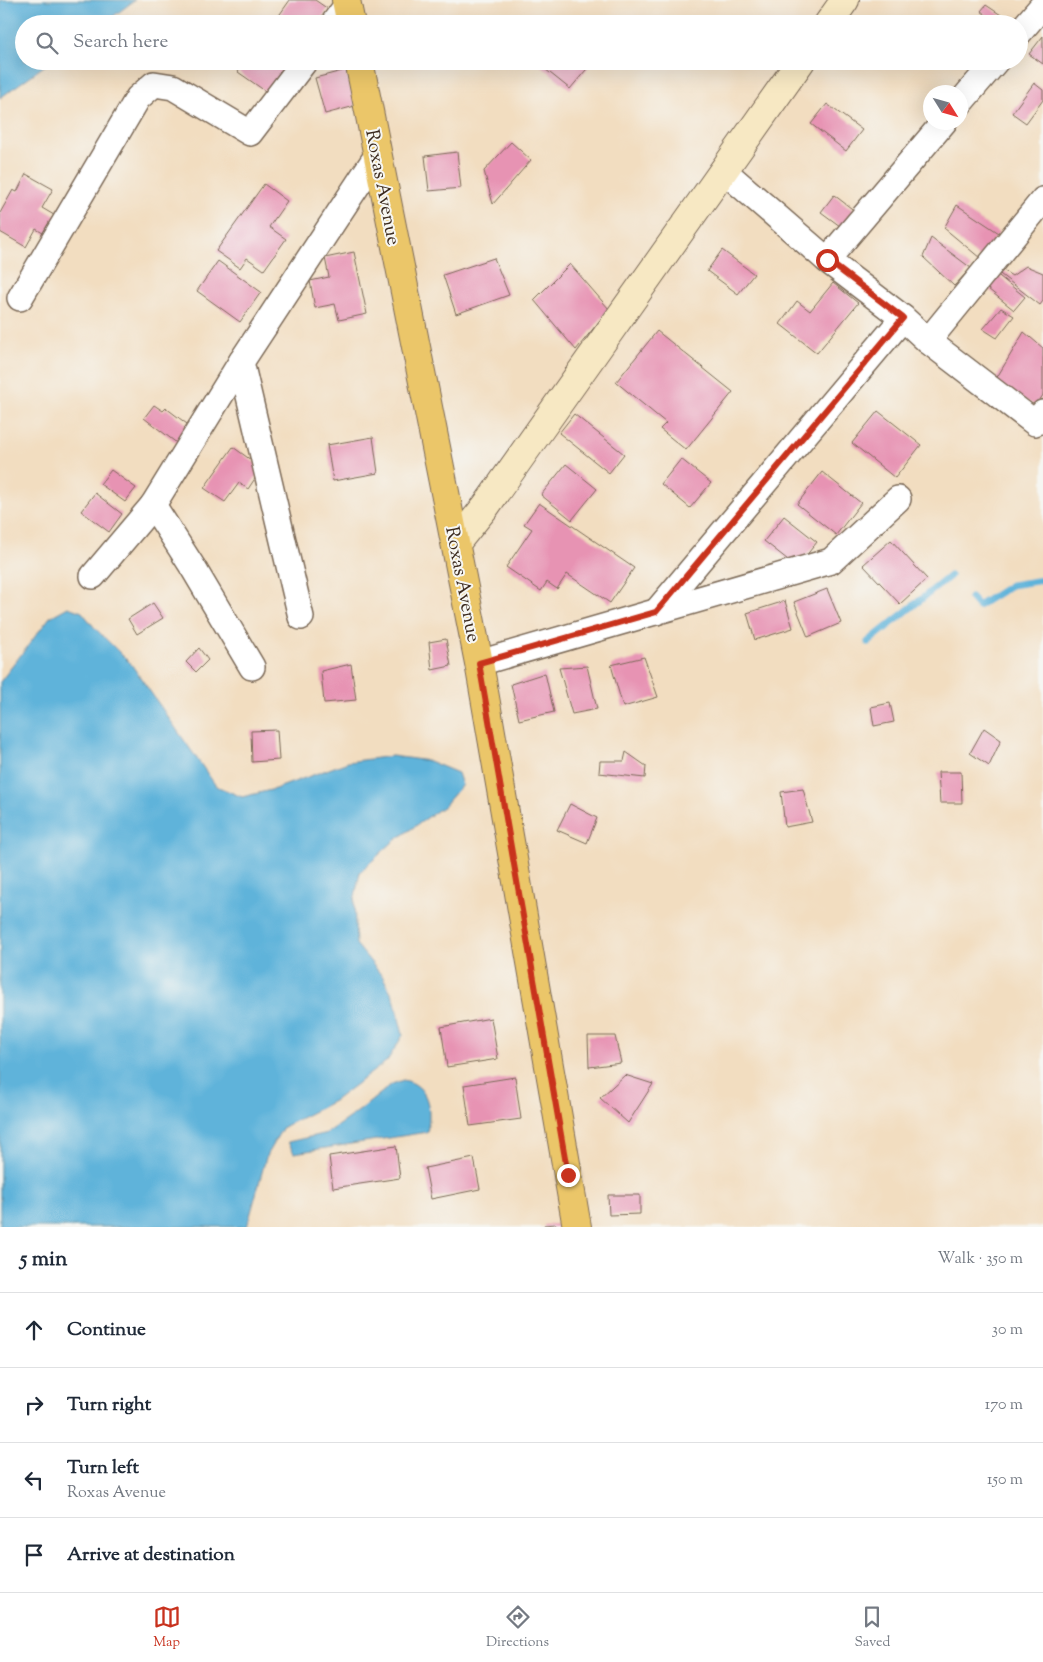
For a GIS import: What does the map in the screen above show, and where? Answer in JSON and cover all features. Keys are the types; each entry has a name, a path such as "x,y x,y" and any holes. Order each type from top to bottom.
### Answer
{"main road":[{"name":"Roxas Avenue","path":"361,70 479,663 577,1227"}],"street":[{"path":"834,15 845,0"},
{"path":"1028,23 1043,5"},
{"path":"20,298 138,98 154,84 173,86 250,133 298,70"},
{"path":"456,543 486,506 795,70"},
{"path":"968,94 988,70"},
{"path":"827,260 937,130"},
{"path":"93,576 153,505 241,362 378,154"},
{"path":"723,170 827,260 1035,423 1043,413"},
{"path":"928,341 1043,200"},
{"path":"656,612 903,318"},
{"path":"241,362 301,617"},
{"path":"479,663 831,561 898,499"},
{"path":"153,505 252,667"}],"water":[{"path":"0,0 135,0 115,15 15,15 15,70 39,70 0,98"},
{"path":"68,607 82,612 94,627 131,664 216,786 242,797 275,789 348,762 392,756 429,761 458,773 462,785 444,806 394,841 360,872 354,901 356,944 383,977 394,998 403,1035 387,1061 334,1101 283,1127 267,1154 247,1227 0,1227 0,682 50,617"},
{"path":"403,1080 418,1087 427,1100 429,1116 427,1132 294,1153 288,1142 327,1133 392,1084"}],"building":[{"path":"290,0 315,0 328,9 324,15 279,15"},
{"path":"986,5 1001,15 986,15 981,11"},
{"path":"1043,36 1043,64 1029,54"},
{"path":"239,70 285,70 268,93 238,72"},
{"path":"346,70 355,106 325,114 315,78"},
{"path":"546,70 586,70 570,89"},
{"path":"1034,83 1043,90 1043,100 1026,123 1012,113"},
{"path":"827,104 862,130 846,151 811,124"},
{"path":"511,142 531,160 493,204 484,171"},
{"path":"457,152 461,188 429,191 425,156"},
{"path":"26,174 53,189 42,208 59,218 48,236 36,229 26,247 0,232 0,213 13,190 17,192"},
{"path":"264,184 287,201 269,227 286,239 264,270 247,258 240,268 216,251"},
{"path":"834,195 860,215 848,232 821,212"},
{"path":"957,205 999,233 980,258 944,228"},
{"path":"931,238 971,268 954,286 923,257"},
{"path":"722,250 754,274 738,294 707,271"},
{"path":"354,252 367,314 339,320 335,304 315,308 310,281 329,277 325,258"},
{"path":"494,258 509,295 456,314 443,275"},
{"path":"218,261 261,292 240,322 197,291"},
{"path":"570,264 609,309 576,350 534,300"},
{"path":"1026,266 1043,273 1043,301 1040,305 996,271 998,267 1012,276"},
{"path":"994,272 1025,297 1014,310 983,285"},
{"path":"833,283 858,303 817,353 780,324 797,301 810,311"},
{"path":"1001,308 1014,316 997,338 983,329"},
{"path":"657,331 733,392 686,450 660,429 666,423 616,382"},
{"path":"1024,332 1043,348 1043,395 1036,406 993,384"},
{"path":"154,405 163,411 166,408 191,427 178,444 144,418"},
{"path":"878,411 921,445 895,478 852,443"},
{"path":"574,414 624,454 609,473 559,433"},
{"path":"373,437 378,473 333,481 327,445"},
{"path":"233,447 262,468 248,489 239,483 225,502 204,488"},
{"path":"681,459 711,483 690,508 661,484"},
{"path":"566,464 597,489 572,520 541,495"},
{"path":"111,470 136,488 125,502 100,484"},
{"path":"822,472 861,503 836,535 797,504"},
{"path":"95,493 122,514 109,532 81,511"},
{"path":"539,503 634,568 610,603 567,574 557,589 547,582 541,591 506,567 532,529 524,524"},
{"path":"784,516 817,542 797,567 764,541"},
{"path":"891,540 927,579 900,604 863,565"},
{"path":"827,589 841,623 808,637 794,602"},
{"path":"785,601 793,628 755,640 747,613"},
{"path":"153,603 163,618 137,634 128,619"},
{"path":"446,639 451,666 432,670 429,642"},
{"path":"199,648 208,660 196,672 186,662"},
{"path":"644,657 658,697 623,707 611,665"},
{"path":"351,664 356,700 324,703 321,671"},
{"path":"587,666 597,709 572,714 559,668"},
{"path":"545,673 554,712 519,720 511,684"},
{"path":"890,703 894,722 874,726 871,707"},
{"path":"984,728 1001,740 989,766 970,753"},
{"path":"277,730 279,760 252,762 251,731"},
{"path":"626,752 646,766 645,778 599,773 600,761 624,761"},
{"path":"938,772 961,772 962,803 940,803"},
{"path":"803,789 812,822 785,827 781,792"},
{"path":"570,804 597,818 587,843 557,830"},
{"path":"491,1018 498,1059 447,1067 441,1027"},
{"path":"588,1036 615,1036 621,1063 589,1067"},
{"path":"625,1075 653,1084 628,1123 600,1098"},
{"path":"515,1077 521,1119 470,1126 464,1085"},
{"path":"396,1146 400,1178 333,1188 329,1156"},
{"path":"474,1158 480,1189 431,1199 425,1168"},
{"path":"608,1195 640,1195 640,1214 609,1215"},
{"path":"556,1224 557,1227 544,1227 544,1225"}],"waterway":[{"path":"868,642 950,576"},
{"path":"971,598 978,606 1011,585 1043,580"}],"route":[{"path":"568,1175 479,663 656,612 903,318 827,260"}]}
